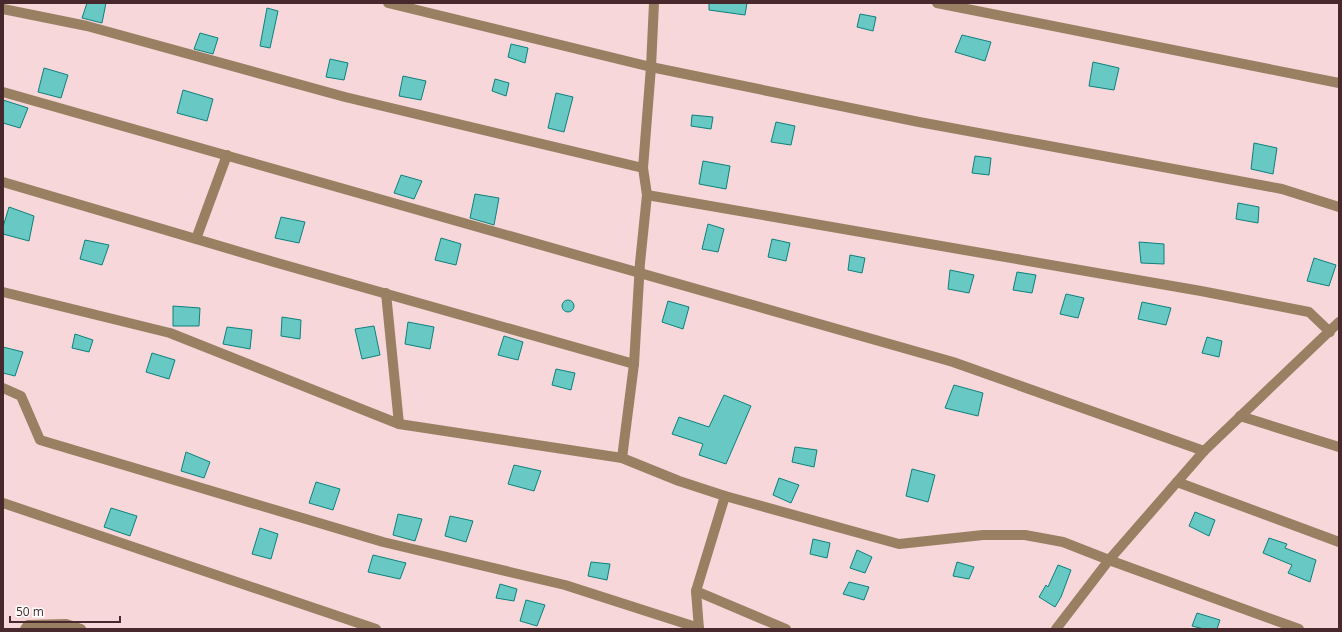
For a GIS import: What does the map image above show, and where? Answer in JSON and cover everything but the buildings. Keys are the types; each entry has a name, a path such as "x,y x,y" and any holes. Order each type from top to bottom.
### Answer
{"street":[{"path":"388,3 651,67 919,122 1282,189 1339,207"},
{"path":"622,458 634,364 647,195 643,168 651,67 654,3"},
{"path":"937,3 1339,83"},
{"path":"3,9 87,26 345,97 643,168"},
{"path":"3,92 953,362 1204,451"},
{"path":"196,238 227,155"},
{"path":"3,182 634,364"},
{"path":"647,195 1193,289 1309,312 1330,332"},
{"path":"3,292 170,334 399,424 622,458 679,481 725,496 899,544 983,535 1026,535 1063,542 1299,629"},
{"path":"386,293 399,424"},
{"path":"1056,629 1109,560 1204,451 1339,322"},
{"path":"3,388 21,396 40,440 383,542 565,584 699,628 696,591 725,496"},
{"path":"1240,416 1339,447"},
{"path":"1177,482 1339,542"},
{"path":"3,503 376,629"},
{"path":"696,591 786,629"},
{"path":"25,629 28,625 66,624 81,629"}]}
